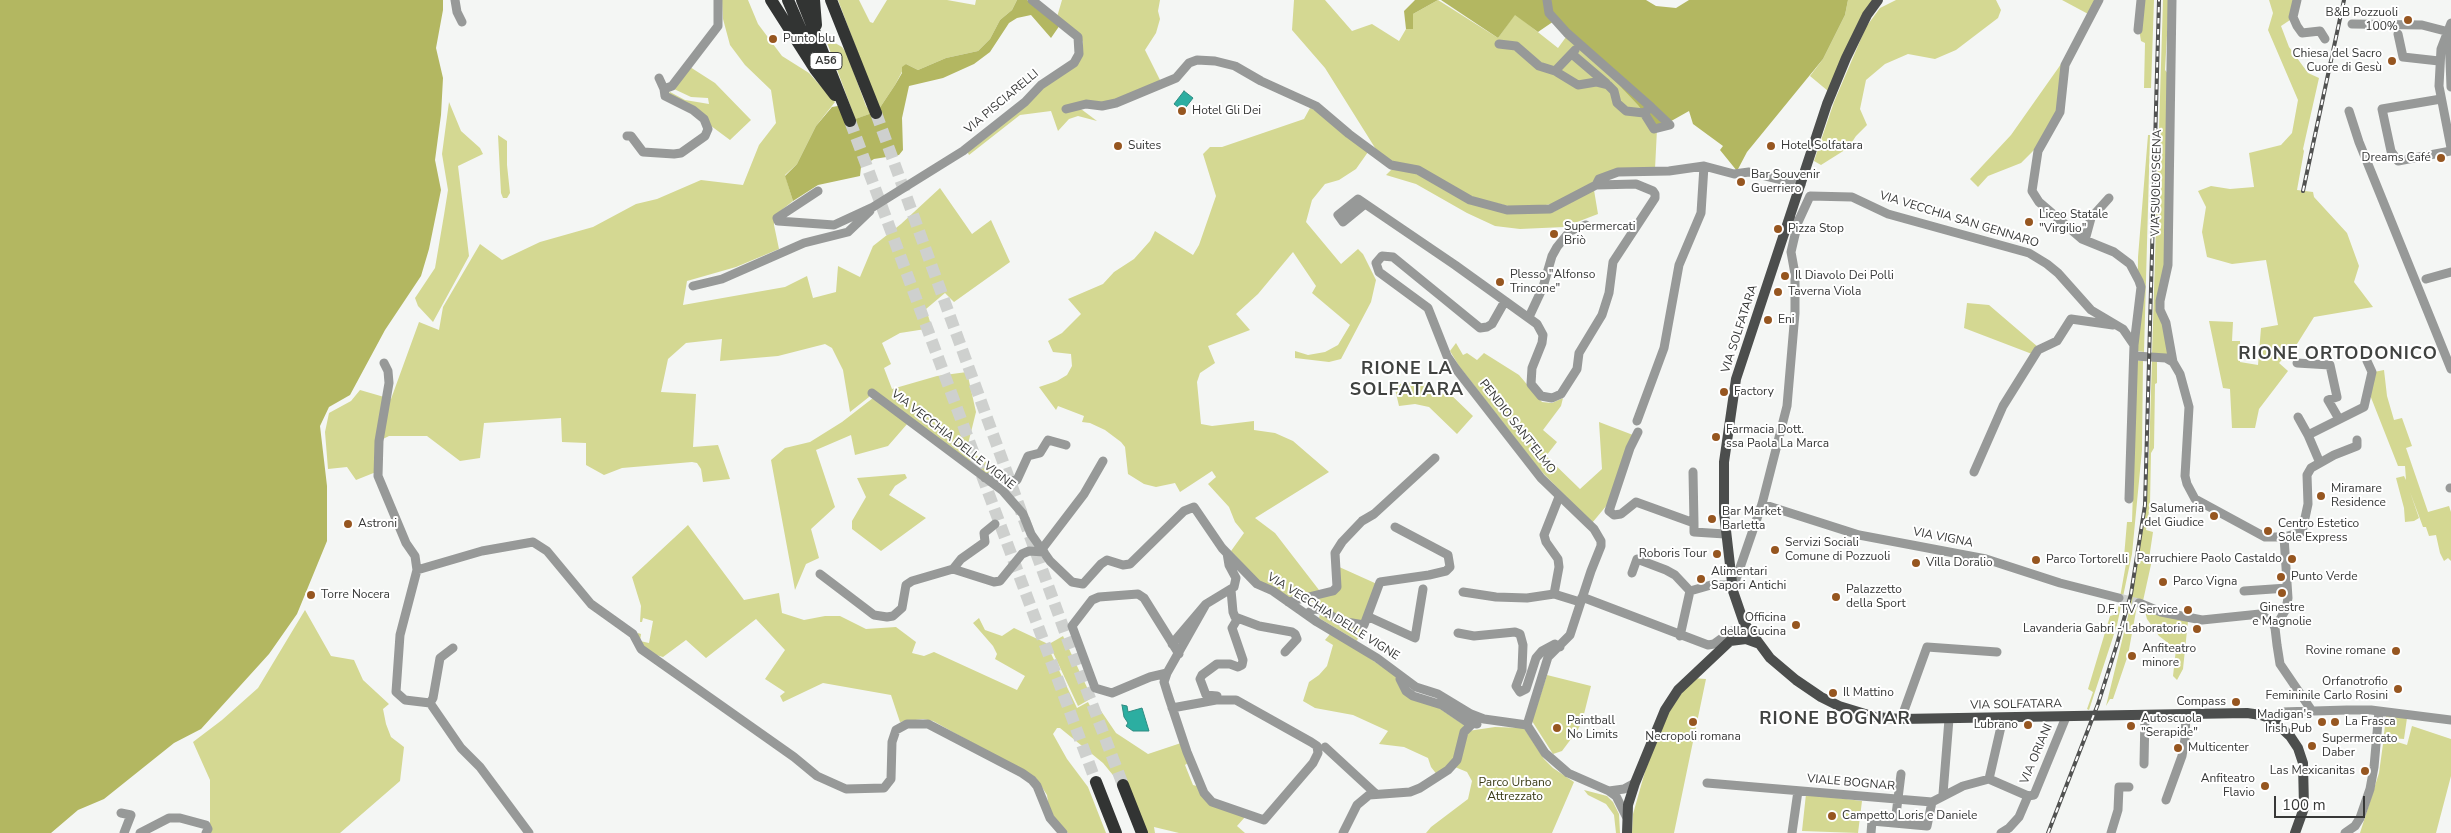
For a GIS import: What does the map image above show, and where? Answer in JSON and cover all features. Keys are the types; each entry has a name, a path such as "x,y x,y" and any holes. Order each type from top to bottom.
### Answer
{"highway":[{"path":"767,0 812,65 832,90"},
{"path":"771,0 786,26"},
{"path":"775,0 795,39"},
{"path":"779,0 804,53"},
{"path":"784,0 812,65"},
{"path":"788,0 832,90"},
{"path":"794,0 832,90"},
{"path":"798,0 832,90"},
{"name":"A56","path":"802,0 817,38 832,90 850,122"},
{"path":"807,0 817,38"},
{"path":"813,0 817,38"},
{"name":"A56","path":"831,0 876,113"},
{"path":"1096,782 1116,833"},
{"path":"1123,785 1142,833"}],"main road":[{"name":"VIA SOLFATARA","path":"1758,640 1738,635 1738,607 1725,534 1724,462 1736,379 1794,221 1801,185 1827,104 1846,58 1868,15 1878,0"},
{"name":"VIA SOLFATARA","path":"1734,584 1758,640 1775,661 1821,697 1839,706 1863,714 1901,719 1949,719 2248,713 2272,719"},
{"path":"1627,833 1626,816 1630,798 1665,710 1690,676 1738,635 1746,614"},
{"path":"2272,719 2290,736 2298,748 2303,763 2304,808 2295,833"}],"street":[{"path":"455,0 457,12 462,22"},
{"path":"664,89 672,86 718,26 718,0"},
{"name":"VIA PISCIARELLI","path":"873,207 963,151 1025,102 1041,84 1077,59 1080,50 1078,37 1032,0"},
{"path":"1547,0 1549,13 1648,110 1626,110 1617,104 1614,91 1572,54"},
{"path":"2099,0 2069,56 2064,72 2060,112 2038,151 2032,184 2035,197 2085,240 2124,258 2135,271 2141,286 2134,345 2129,499"},
{"path":"2138,30 2141,0"},
{"name":"VIA SUOLO SCENA","path":"2172,0 2168,265 2160,301 2160,310 2166,323 2173,362"},
{"path":"2296,0 2293,17 2302,33 2320,31 2325,39"},
{"path":"2352,24 2450,27"},
{"path":"2450,27 2443,42 2439,61 2440,92 2451,150 2398,161 2391,151 2382,109 2440,92 2446,82 2451,87"},
{"path":"2450,27 2451,87"},
{"path":"2398,34 2403,57 2439,61"},
{"path":"1499,44 1516,46 1539,66 1555,71 1578,85 1596,82 1608,85"},
{"path":"1555,71 1580,45"},
{"path":"1066,109 1086,104 1102,106 1116,103 1176,78 1189,63 1197,60 1215,61 1235,66 1261,81 1316,106 1349,134 1391,165 1428,175 1470,200 1507,210 1550,208 1596,186 1636,184 1653,191 1655,194 1655,198 1617,253 1613,262 1609,293 1602,315 1579,353 1577,369 1561,394 1556,397 1541,396 1531,384 1532,368 1544,335 1541,328 1529,317 1365,204"},
{"path":"627,136 631,136 643,152 674,154 681,153 705,136 708,129 704,118 693,110 665,96 659,78"},
{"path":"2349,111 2359,142 2420,281 2451,369"},
{"path":"1637,421 1664,348 1679,264 1701,213 1704,166"},
{"path":"1596,186 1599,179 1618,172 1669,171 1704,166 1739,174 1749,172 1801,185"},
{"path":"818,191 777,218 778,221 834,225 873,207"},
{"name":"VIA VECCHIA SAN GENNARO","path":"1794,221 1810,196 1846,196 1888,214 2029,254 2047,264 2092,310 2123,329 2134,345"},
{"path":"2085,240 2091,218 2109,198"},
{"path":"693,286 722,279 804,243 848,232 873,207"},
{"path":"1690,591 1711,585 1734,584 1762,504 1789,392 1795,313 1795,274 1791,252 1794,221"},
{"path":"1529,317 1543,287 1552,256 1557,247 1570,231 1586,225"},
{"name":"PENDIO SANT'ELMO","path":"1505,301 1492,324 1480,328 1393,256 1382,256 1376,263 1379,272 1428,308 1447,356 1456,369 1559,497"},
{"path":"2420,281 2451,272"},
{"path":"1974,472 2003,406 2038,350 2057,341 2071,319 2118,326"},
{"path":"2135,356 2166,358 2173,362 2180,374 2189,407 2185,476 2191,493 2200,503 2265,537 2284,537 2302,532 2308,504 2307,474 2320,463 2357,446 2357,440"},
{"path":"2308,435 2364,407 2372,372 2367,361"},
{"path":"2297,362 2330,365 2336,397 2328,400 2338,419"},
{"path":"384,363 388,371 389,383 379,441 378,476 406,543 414,556 418,570 400,635 396,692 405,700 430,703 462,748 480,767 529,833"},
{"name":"VIA VECCHIA DELLE VIGNE","path":"872,393 1003,491 1023,514 1031,534 1043,550 1072,582 1080,585 1107,560 1130,564 1192,506 1197,508 1218,543 1254,582 1377,658 1416,687 1438,694 1471,714 1527,725"},
{"path":"2298,417 2320,463"},
{"path":"1638,432 1630,448 1609,510 1614,515 1622,514 1636,502 1694,523"},
{"path":"985,478 995,476 1012,481 1017,480 1028,456 1040,453 1048,440 1066,445"},
{"path":"1288,602 1333,591 1337,587 1335,553 1342,542 1362,521 1374,514 1435,458"},
{"path":"953,568 994,582 1000,581 1022,554 1043,550 1084,494 1103,462"},
{"path":"1693,472 1694,532 1725,534"},
{"path":"1554,594 1559,567 1558,559 1546,542 1544,535 1559,497 1594,529 1602,546 1581,599 1570,636 1546,662 1541,686 1527,725 1556,765 1585,782 1630,798"},
{"name":"VIA VIGNA","path":"1762,504 1859,535 1986,559 2060,583 2119,598"},
{"path":"820,574 874,615 888,617 899,612 902,608 906,585 912,581 953,568 960,559 985,542 984,533 995,524"},
{"path":"1306,614 1314,609 1322,610 1340,621 1364,625 1369,617 1380,582 1429,575 1450,567 1448,556 1395,527"},
{"path":"2276,628 2286,609 2287,588 2284,537"},
{"path":"418,570 482,551 534,542 547,551 591,604 633,634 641,649 794,757 817,776 846,789 884,788 891,779 892,742 896,730 907,724 928,724 1032,780 1037,786 1050,818 1063,833"},
{"path":"1172,644 1206,604 1231,590 1236,583 1236,578 1228,565 1226,552"},
{"path":"1632,573 1637,559 1675,576 1690,591"},
{"path":"2244,591 2287,588"},
{"path":"1369,617 1415,638 1423,589"},
{"path":"1231,590 1233,612 1238,618 1259,626 1292,632 1296,639 1285,652"},
{"path":"1680,636 1690,591"},
{"path":"1463,592 1496,597 1527,598 1554,594 1581,599 1680,636 1711,645 1732,631 1738,635"},
{"path":"1166,673 1112,693 1102,691 1091,682 1072,626 1092,600 1099,597 1138,594 1144,598 1179,654"},
{"path":"2139,603 2161,612 2202,620 2260,614 2273,623 2276,628 2280,664 2312,711"},
{"path":"1172,708 1221,699 1236,700 1317,746 1318,753 1313,763 1264,820 1212,802 1204,793 1198,783 1172,708 1164,682 1166,673 1179,654 1206,604"},
{"path":"1221,699 1217,696 1206,695 1200,679 1202,675 1217,664 1230,664 1238,667 1242,665 1243,660 1232,628 1238,618"},
{"path":"1458,633 1474,636 1515,632 1520,634 1523,645 1522,670 1516,686 1520,692 1526,689 1536,658 1542,650 1555,644 1560,647"},
{"path":"1901,719 1927,647 1997,652"},
{"path":"430,703 433,698 440,658 452,648"},
{"path":"1400,679 1406,691 1413,696 1442,705 1472,724 1500,721"},
{"path":"2345,833 2355,826 2360,818 2370,789 2379,711"},
{"path":"2272,719 2282,712 2379,711 2451,720"},
{"path":"2166,800 2182,756 2186,715"},
{"path":"2144,764 2145,716"},
{"name":"VIA ORIANI","path":"2028,796 2034,795 2066,717"},
{"path":"1989,778 2003,718"},
{"path":"1943,794 1949,719"},
{"path":"1343,833 1357,805 1369,795 1410,792 1420,788 1448,770 1457,760 1464,732 1472,724"},
{"path":"1325,747 1376,794"},
{"path":"1895,823 1901,774"},
{"path":"1871,833 1872,821 1926,829 1932,802 1943,794 1989,778 2028,796 2019,817 2005,831"},
{"path":"1614,793 1635,783"},
{"name":"VIALE BOGNAR","path":"1707,783 1932,802"},
{"path":"2111,833 2118,810 2119,787 2129,787"},
{"path":"1792,833 1798,791"},
{"path":"1614,793 1626,816"},
{"path":"121,813 131,815 124,833"},
{"path":"140,833 169,818 180,818 206,825 208,829 206,833"}],"green space":[{"path":"0,0 443,0 436,48 443,78 441,115 435,160 441,190 429,249 421,276 385,330 350,395 329,407 320,426 327,486 327,541 297,614 269,654 201,729 174,743 104,799 78,810 51,833 0,833"},
{"path":"722,0 748,0 758,24 782,56 809,73 835,102 816,126 797,164 785,175 793,201 774,216 779,249 736,267 687,281 683,305 785,287 807,276 813,298 836,292 838,266 860,277 873,246 901,224 940,188 972,234 991,220 1010,262 954,302 945,293 926,309 932,328 900,333 882,343 891,364 884,368 892,389 937,376 967,372 976,412 965,456 972,459 976,455 996,469 985,477 869,394 869,397 850,412 843,370 832,348 825,344 778,356 720,361 722,339 686,343 668,359 661,392 696,394 693,447 718,445 730,479 703,482 701,469 697,463 692,462 622,468 604,475 586,465 586,443 562,442 561,418 484,423 480,458 460,461 427,436 389,436 377,442 376,472 356,480 347,467 328,469 325,432 329,413 351,401 360,390 391,399 419,322 439,330 443,307 480,244 502,260 540,242 593,227 636,204 657,199 701,180 743,185 759,145 776,123 771,90 745,65 730,45 723,19"},
{"path":"838,0 859,0 870,22 873,23 887,0 947,0 975,5 976,0 1017,0 1012,10 1000,20 990,39 978,51 946,58 918,70 906,64 879,109"},
{"path":"1017,0 1027,0 1060,25 1051,38 1031,15 1017,18 1009,23 990,52 974,64 943,78 909,86 902,118 903,150 899,155 874,159 861,167 860,176 818,185 793,201 785,176 797,164 816,126 832,107 838,106 847,122 879,109 902,73 902,67 906,64 918,70 946,58 978,51 990,39 1000,20 1012,10"},
{"path":"1062,0 1160,0 1158,11 1160,19 1156,33 1145,50 1162,84 1117,101 1077,106 1097,121 1078,116 1069,119 1058,131 1051,111 1020,115 969,155 967,151 1083,53 1083,42 1077,32 1057,17"},
{"path":"1294,0 1325,0 1352,31 1372,24 1399,41 1406,29 1413,29 1413,14 1438,0 1498,38 1515,14 1558,48 1574,26 1597,16 1657,129 1655,169 1614,170 1555,204 1517,208 1469,197 1447,182 1397,166 1377,151 1325,68 1292,30"},
{"path":"1415,0 1438,0 1413,14 1413,29 1406,29 1404,11"},
{"path":"1441,0 1646,0 1656,6 1676,8 1689,0 1848,0 1845,15 1823,59 1747,152 1737,171 1720,150 1723,146 1693,124 1689,111 1657,129 1638,105 1557,19 1538,32 1515,15 1498,38"},
{"path":"1848,0 1873,0 1828,91 1810,76 1823,59 1845,15"},
{"path":"1896,0 1996,0 2001,10 1998,18 1956,50 1935,59 1908,54 1885,64 1866,80 1860,109 1867,125 1848,148 1821,165 1814,161 1834,102 1866,27 1880,8"},
{"path":"2062,0 2099,0 2090,15"},
{"path":"2143,0 2154,0 2151,88 2144,88 2145,43 2141,41 2139,29"},
{"path":"2163,0 2169,0 2165,70 2169,75 2166,261 2156,307 2166,328 2168,355 2152,355"},
{"path":"2269,0 2293,0 2290,20 2281,26 2289,47 2308,73 2319,78 2303,149 2297,190 2313,192 2314,197 2347,233 2359,266 2354,282 2373,307 2314,317 2297,344 2279,363 2288,371 2259,409 2255,428 2232,428 2230,389 2223,388 2209,321 2233,322 2232,341 2240,341 2240,362 2258,365 2261,328 2278,325 2266,260 2232,264 2207,257 2202,232 2206,207 2198,191 2211,186 2230,189 2254,187 2249,153 2281,145 2292,133 2298,100 2268,30 2273,13"},
{"path":"825,37 842,47 847,54 866,106 872,113 853,120 853,113"},
{"path":"2066,57 2057,117 2034,150 2021,163 1988,176 1978,187 1970,179 2011,135"},
{"path":"690,67 715,83 751,120 730,140 668,94 670,92 685,100 709,104 708,98 691,97 674,89"},
{"path":"449,102 461,131 480,148 483,154 458,166 469,256 433,322 418,306 415,298 435,268 448,190 442,154"},
{"path":"1310,108 1322,113 1368,152 1356,169 1339,180 1325,184 1312,200 1306,222 1341,264 1358,249 1363,254 1376,280 1371,302 1341,359 1329,362 1295,358 1295,351 1308,355 1325,352 1338,345 1350,325 1312,293 1316,286 1293,252 1258,294 1236,314 1250,330 1208,346 1215,363 1200,373 1197,382 1201,424 1212,426 1254,421 1254,430 1275,433 1293,441 1329,472 1255,518 1275,533 1319,590 1325,592 1295,600 1259,581 1231,551 1244,533 1235,522 1229,507 1208,484 1216,477 1212,471 1180,492 1175,483 1156,487 1144,484 1128,474 1125,447 1121,442 1105,430 1090,423 1082,422 1084,416 1058,406 1056,410 1039,387 1057,381 1067,375 1072,366 1071,354 1053,352 1048,341 1062,333 1081,314 1068,299 1103,284 1114,272 1134,259 1150,241 1155,231 1193,255 1199,245 1216,196 1203,154 1210,147 1222,147 1304,119"},
{"path":"498,135 507,141 510,193 507,198 503,198 501,193"},
{"path":"2148,135 2150,135 2144,352 2137,351 2138,257"},
{"path":"1392,169 1418,173 1469,202 1553,212 1594,190 1598,214 1564,227 1520,229 1495,226 1467,213 1416,184 1386,175"},
{"path":"1967,303 1989,305 2038,347 2032,354 1964,328"},
{"path":"1456,343 1463,355 1467,353 1477,360 1484,353 1519,375 1542,402 1552,403 1563,398 1561,406 1543,430 1557,442 1546,456 1580,489 1602,469 1599,422 1633,435 1607,505 1592,523 1539,469 1459,366 1450,351"},
{"path":"2137,361 2143,361 2142,450 2132,554 2117,625 2089,710 2087,709 2093,692 2088,689 2110,616 2117,614 2127,558 2124,557 2127,522 2132,522"},
{"path":"2152,361 2157,361 2157,383 2155,384 2154,448 2151,453 2150,505 2146,530 2153,532 2149,559 2152,560 2143,601 2138,600 2128,655 2113,699 2110,699 2106,706 2129,612 2142,534 2149,453"},
{"path":"2384,370 2387,396 2394,420 2402,418 2412,446 2406,448 2428,512 2449,506 2451,512 2451,561 2448,558 2444,561 2436,535 2429,536 2426,527 2423,527 2410,492 2419,518 2414,521 2405,522 2404,508 2396,478 2404,476 2406,480 2405,466 2398,466 2370,395 2374,372"},
{"path":"1421,381 1445,395 1448,392 1473,416 1457,434 1429,407 1415,404 1399,406 1394,385"},
{"path":"873,398 908,423 888,446 855,455 851,435 816,450 835,507 811,529 819,558 806,564 795,590 771,460 785,448 810,442 842,422"},
{"path":"905,474 907,478 895,486 889,495 926,518 881,551 852,529 852,521 866,497 857,478"},
{"path":"688,525 744,600 779,593 782,613 804,620 825,616 840,616 866,629 896,627 916,642 912,653 924,656 934,652 1017,690 1025,676 995,659 997,654 993,646 973,623 979,618 985,630 1002,636 1014,628 1046,643 1077,708 1088,702 1092,710 1099,708 1116,733 1148,754 1181,743 1188,763 1185,765 1193,785 1197,786 1209,802 1245,817 1237,826 1245,833 1179,833 1154,827 1155,833 1145,833 1125,781 1122,778 1117,780 1103,763 1060,728 1057,728 1053,734 1067,759 1088,787 1106,833 1068,833 1050,816 1047,795 1036,778 933,721 923,719 900,722 891,695 823,683 783,702 780,696 785,692 765,679 785,650 756,619 706,658 686,640 663,657 649,653 641,646 637,636 638,633 641,634 640,641 649,643 653,621 643,618 642,622 640,622 641,606 632,577"},
{"path":"1337,566 1377,584 1363,624 1340,618 1319,604 1307,600 1332,594"},
{"path":"2144,608 2188,621 2183,669 2177,680 2173,676 2176,649 2159,636 2147,619"},
{"path":"305,610 331,656 354,660 363,680 389,704 383,709 386,724 391,737 404,747 400,781 340,833 210,833 210,780 193,742 222,720 258,688"},
{"path":"1320,614 1361,628 1357,641 1319,618"},
{"path":"1330,634 1344,641 1396,676 1399,686 1433,704 1464,725 1454,763 1438,776 1431,767 1428,758 1404,747 1379,744 1388,731 1353,715 1315,708 1303,701 1309,682 1327,666 1333,645 1325,640"},
{"path":"1063,636 1092,698 1078,706 1049,644"},
{"path":"1547,675 1591,686 1582,722 1577,731 1562,751 1553,754 1532,721"},
{"path":"1692,678 1706,679 1674,833 1632,833 1633,814 1646,768 1668,713"},
{"path":"2386,716 2407,718 2404,739 2392,738 2383,743"},
{"path":"2412,726 2451,739 2451,776 2436,833 2360,833 2379,773 2383,744 2391,740 2407,745"},
{"name":"Parco Urbano Attrezzato","path":"1495,727 1524,728 1544,759 1553,768 1574,782 1552,833 1426,833 1431,827 1468,799 1472,781 1467,772 1455,767 1468,731"},
{"path":"1584,790 1607,796 1613,802 1619,814 1620,833 1616,833 1614,815 1606,804 1588,795"},
{"name":"Campetto Loris e Daniele","path":"1806,794 1862,801 1858,833 1802,831"}],"water":[{"path":"1184,91 1193,98 1183,111 1174,104"},
{"path":"1122,705 1127,706 1128,712 1142,708 1149,731 1133,731 1126,726 1128,723 1124,717"}],"tunnel":[{"path":"876,113 1070,646 1123,785"},
{"path":"850,121 1096,782"},
{"path":"2119,598 2139,603"}],"railway":[{"path":"2048,833 2098,704 2117,644 2131,594 2145,505 2159,0"},
{"path":"2303,191 2344,0"}],"place":[{"name":"B&B Pozzuoli 100%","path":"2408,20"},
{"name":"Punto blu","path":"773,39"},
{"name":"Chiesa del Sacro Cuore di Gesù","path":"2392,61"},
{"name":"Hotel Gli Dei","path":"1182,111"},
{"name":"Suites","path":"1118,146"},
{"name":"Hotel Solfatara","path":"1771,146"},
{"name":"Dreams Café","path":"2441,158"},
{"name":"Bar Souvenir Guerriero","path":"1741,182"},
{"name":"Liceo Statale \"Virgilio\"","path":"2029,222"},
{"name":"Pizza Stop","path":"1778,229"},
{"name":"Supermercati Briò","path":"1554,234"},
{"name":"Il Diavolo Dei Polli","path":"1785,276"},
{"name":"Plesso \"Alfonso Trincone\"","path":"1500,282"},
{"name":"Taverna Viola","path":"1778,292"},
{"name":"Eni","path":"1768,320"},
{"name":"Factory","path":"1724,392"},
{"name":"Farmacia Dott. ssa Paola La Marca","path":"1716,437"},
{"name":"Miramare Residence","path":"2321,496"},
{"name":"Salumeria del Giudice","path":"2214,516"},
{"name":"Bar Market Barletta","path":"1712,519"},
{"name":"Astroni","path":"348,524"},
{"name":"Centro Estetico Sole Express","path":"2268,531"},
{"name":"Servizi Sociali Comune di Pozzuoli","path":"1775,550"},
{"name":"Roboris Tour","path":"1717,554"},
{"name":"Parruchiere Paolo Castaldo","path":"2292,559"},
{"name":"Parco Tortorelli","path":"2036,560"},
{"name":"Villa Doralio","path":"1916,563"},
{"name":"Punto Verde","path":"2281,577"},
{"name":"Alimentari Sapori Antichi","path":"1701,579"},
{"name":"Parco Vigna","path":"2163,582"},
{"name":"Ginestre e Magnolie","path":"2282,593"},
{"name":"Torre Nocera","path":"311,595"},
{"name":"Palazzetto della Sport","path":"1836,597"},
{"name":"D.F. TV Service","path":"2188,610"},
{"name":"Officina della Cucina","path":"1796,625"},
{"name":"Lavanderia Gabri - Laboratorio","path":"2197,629"},
{"name":"Rovine romane","path":"2396,651"},
{"name":"Anfiteatro minore","path":"2132,656"},
{"name":"Orfanotrofio Femininile Carlo Rosini","path":"2398,689"},
{"name":"Il Mattino","path":"1833,693"},
{"name":"Compass","path":"2236,702"},
{"name":"Necropoli romana","path":"1693,722"},
{"name":"Madigan's Irish Pub","path":"2322,722"},
{"name":"La Frasca","path":"2335,722"},
{"name":"Lubrano","path":"2028,725"},
{"name":"Autoscuola \"Serapide\"","path":"2131,726"},
{"name":"Paintball No Limits","path":"1557,728"},
{"name":"Supermercato Daber","path":"2312,746"},
{"name":"Multicenter","path":"2178,748"},
{"name":"Las Mexicanitas","path":"2365,771"},
{"name":"Anfiteatro Flavio","path":"2265,786"},
{"name":"Campetto Loris e Daniele","path":"1832,816"}],"district":[{"name":"RIONE ORTODONICO","path":"2338,355"},
{"name":"RIONE LA SOLFATARA","path":"1407,380"},
{"name":"RIONE BOGNAR","path":"1835,720"}]}
